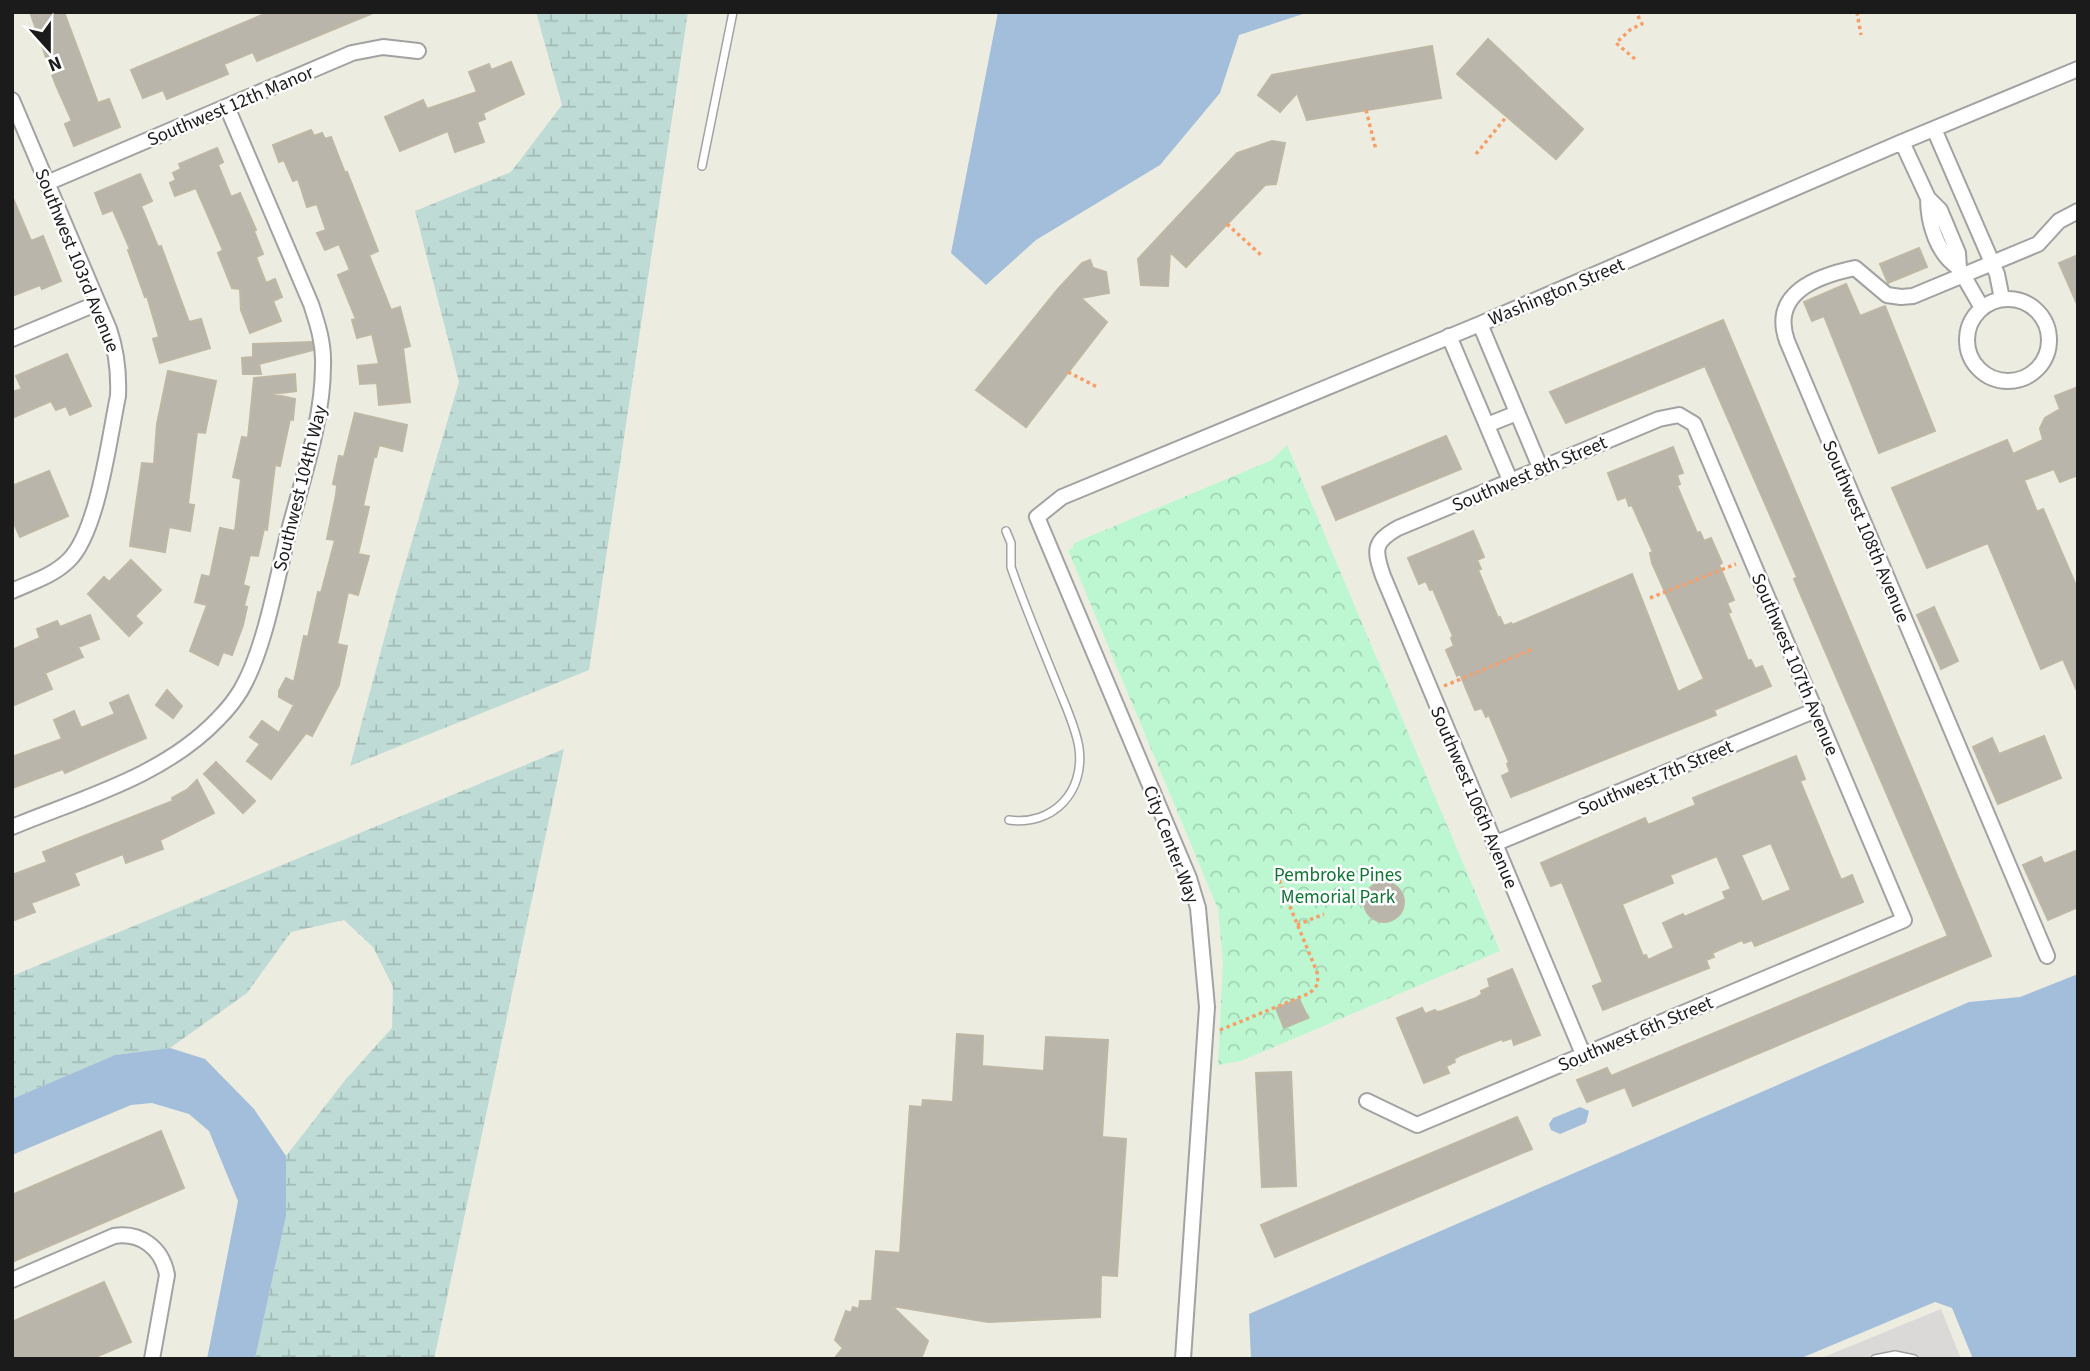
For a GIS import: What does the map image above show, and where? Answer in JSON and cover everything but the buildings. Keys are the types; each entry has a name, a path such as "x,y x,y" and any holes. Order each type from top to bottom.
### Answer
{"street":[{"name":"Southwest 12th Manor","path":"47,183 352,53 383,47 418,51"},
{"name":"Washington Street","path":"1037,517 1062,496 1124,473 1480,324 2078,69"},
{"name":"Southwest 103rd Avenue","path":"12,100 98,303 114,344 119,372 118,396 90,523 78,548 50,575 12,591"},
{"name":"Southwest 104th Way","path":"12,827 170,759 219,718 241,690 261,641 320,407 323,366 321,335 311,304 227,107"},
{"path":"1934,129 1993,264 2002,299"},
{"path":"1902,142 1928,198 1940,210 1958,253 1961,272"},
{"path":"1928,198 1928,216 1946,260 1961,272 1982,308"},
{"path":"1940,210 1965,200"},
{"name":"Southwest 108th Avenue","path":"2047,956 1783,330 1783,317 1793,294 1804,286 1855,268 1887,295 1901,297 1924,292 1961,272 1978,271 2038,244 2059,221 2078,211"},
{"path":"2002,299 2016,300 2029,304 2040,313 2050,338 2048,352 2041,365 2031,374 2019,380 2005,381 1980,370 1967,345 1973,319 1982,308 2002,299"},
{"path":"12,339 98,303"},
{"path":"1480,324 1540,467"},
{"path":"1450,336 1510,481"},
{"path":"1487,425 1517,413"},
{"name":"Southwest 8th Street","path":"1381,539 1398,528 1540,467 1659,419 1679,415"},
{"name":"Southwest 107th Avenue","path":"1679,415 1694,424 1904,920"},
{"name":"City Center Way","path":"1037,517 1189,878 1198,908 1207,1007 1183,1359"},
{"name":"Southwest 106th Avenue","path":"1381,539 1376,557 1583,1054"},
{"name":"Southwest 7th Street","path":"1494,844 1816,710"},
{"name":"Southwest 6th Street","path":"1367,1101 1417,1125 1904,920"},
{"path":"12,1280 114,1236 136,1237 145,1241 165,1264 167,1284 152,1359"}],"lane":[{"path":"702,166 733,12"},
{"path":"1006,531 1011,543 1011,567 1069,715 1080,752 1077,779 1071,795 1062,806 1043,817 1023,821 1009,820"},
{"path":"1875,1359 1895,1355 1914,1359"}],"path":[{"path":"1635,59 1616,43 1631,29 1642,24 1636,12"},
{"path":"1857,12 1861,35"},
{"path":"1366,110 1376,149"},
{"path":"1476,154 1507,116"},
{"path":"1227,224 1262,256"},
{"path":"1068,372 1097,387"},
{"path":"1650,598 1751,558"},
{"path":"1431,692 1533,649"},
{"path":"1218,1030 1311,993 1316,987 1318,977 1279,880"},
{"path":"1297,925 1324,914"}],"shaded area":[{"path":"998,12 1309,12 1239,35 1220,93 1160,165 1036,240 986,285 951,253"},
{"path":"2078,974 2078,1359 1973,1359 1952,1308 1935,1302 1799,1359 1251,1359 1249,1314 1969,1002 2020,997"},
{"path":"170,1048 205,1059 254,1109 286,1156 286,1216 255,1359 207,1359 238,1201 209,1131 189,1114 152,1103 131,1105 12,1155 12,1099 115,1055"},
{"path":"1580,1107 1589,1111 1586,1123 1560,1134 1551,1130 1549,1124 1553,1118"},
{"path":"1941,1309 1961,1359 1819,1359"}],"green space":[{"path":"536,12 688,12 589,670 350,766 396,595 459,382 415,211 511,172 562,105"},
{"name":"Pembroke Pines Memorial Park","path":"1287,445 1500,951 1241,1061 1218,1065 1223,962 1218,909 1068,550 1073,548 1074,543 1272,460"},
{"path":"564,749 434,1359 255,1359 286,1216 286,1156 346,1079 392,1028 393,987 373,947 344,920 291,932 247,993 170,1048 115,1055 12,1099 12,976"}]}
